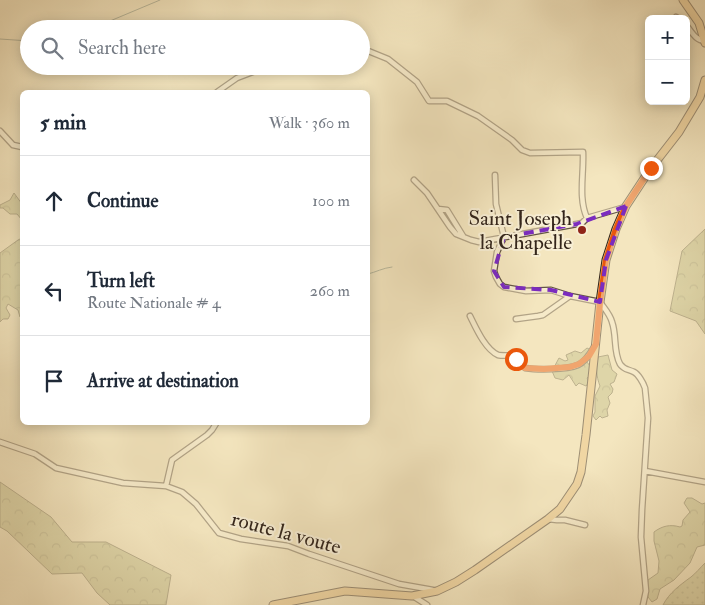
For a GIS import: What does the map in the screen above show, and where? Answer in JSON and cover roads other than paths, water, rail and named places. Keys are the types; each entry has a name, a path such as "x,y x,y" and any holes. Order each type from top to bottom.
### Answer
{"main road":[{"path":"683,0 699,23 705,42"},
{"path":"273,605 345,591 412,596 437,591 475,570 560,509 577,484 581,472 606,260 616,229 626,206 651,168 679,132 700,97 705,80"}],"street":[{"path":"690,30 696,38 705,42"},
{"path":"370,52 388,60 417,82 430,101 448,101 478,116 512,140 525,152 530,154 583,152 583,210 587,218"},
{"path":"220,90 246,75"},
{"path":"0,131 13,145 20,147"},
{"path":"495,175 496,204 504,237 497,252 494,271 500,284 526,291 551,290 600,302 612,322 616,354 620,363 626,369 635,372 645,388 648,418 641,537 646,591 643,605"},
{"path":"414,180 427,193 456,234 479,242 578,224 587,218 626,206"},
{"path":"516,319 543,315 570,296"},
{"path":"470,316 488,348 498,355 514,356 525,368 544,369 570,367 579,364 589,356 596,344"},
{"path":"166,486 172,460 208,435 214,425"},
{"name":"route la voute","path":"0,442 35,454 56,468 123,483 166,486 182,492 196,504 219,533 241,539 288,546 399,584 437,591"},
{"path":"645,471 705,482"},
{"path":"548,519 565,520 585,526"},
{"path":"412,596 427,605"}],"waterway":[{"path":"112,20 160,0"},
{"path":"0,39 20,40"},
{"path":"370,273 392,267"}],"place":[{"name":"Saint Joseph la Chapelle","path":"582,230"}]}
